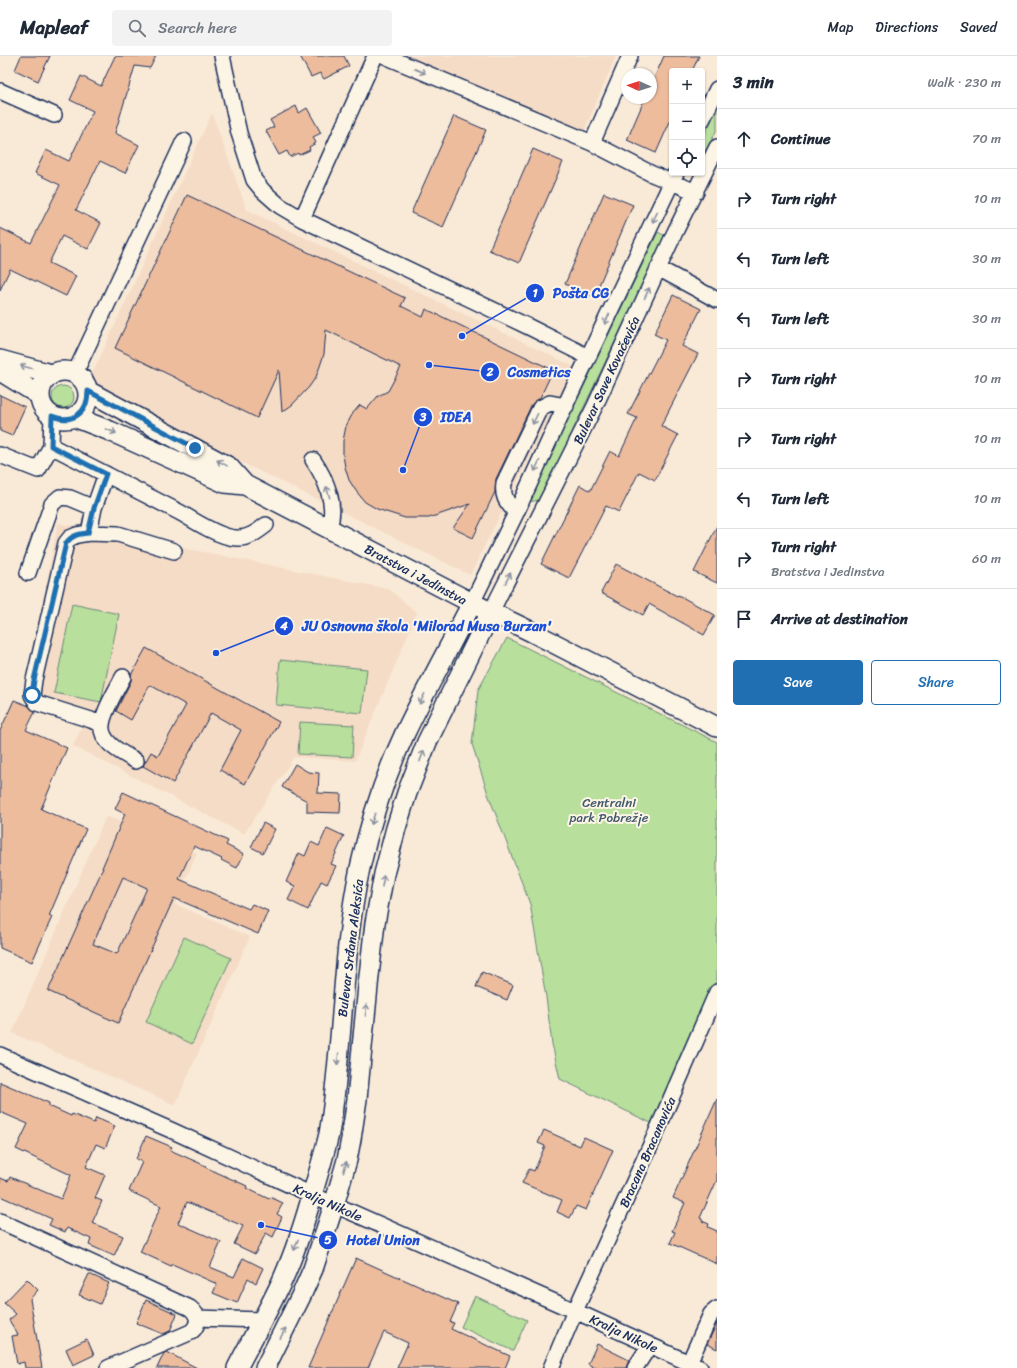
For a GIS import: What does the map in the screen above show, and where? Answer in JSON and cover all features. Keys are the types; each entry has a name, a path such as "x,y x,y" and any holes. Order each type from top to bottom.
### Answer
{"main road":[{"path":"0,360 51,374"},
{"path":"67,370 75,373 81,377 86,384 88,399 86,406 74,417 59,419 52,416 45,410 41,403 39,395 41,386 45,379 51,374 67,370"},
{"path":"0,371 39,395"},
{"name":"Bratstva i Jedinstva","path":"88,391 229,467 249,487"},
{"name":"Bratstva i Jedinstva","path":"74,417 110,431 225,482 249,487 717,727"},
{"name":"Bulevar Srđana Aleksića","path":"237,1368 282,1281 291,1259 312,1195 329,1134 340,1041 351,919 360,868 372,820 390,769 405,733 472,602"},
{"name":"Bulevar Srđana Aleksića","path":"264,1368 287,1326 307,1283 334,1205 351,1139 358,1092 375,923 384,874 396,828 407,793 427,742 491,612"}],"street":[{"path":"222,56 239,133 254,180 263,191 280,206 302,220 529,327 588,358"},
{"path":"302,220 375,56"},
{"path":"385,56 592,143 652,174 674,177 696,192"},
{"path":"592,143 630,56"},
{"path":"705,114 717,89"},
{"path":"0,91 54,115"},
{"path":"75,373 184,141"},
{"name":"Bulevar Save Kovačevića","path":"491,612 595,406 658,268 717,146"},
{"name":"Bulevar Save Kovačevića","path":"472,602 516,513 674,177"},
{"path":"658,268 717,300"},
{"path":"516,513 505,500 503,490 504,483 540,408 550,403 566,406"},
{"path":"0,455 38,470 51,446 52,416"},
{"path":"51,446 227,537 237,539 246,537 257,532 266,525"},
{"path":"313,460 322,472 331,503 332,513 329,527"},
{"path":"88,533 94,508 106,474"},
{"path":"28,573 52,504 60,497 70,498 94,508"},
{"path":"102,725 91,720 36,703 32,695 34,680 66,543 70,538 77,534 118,534 174,551"},
{"path":"123,677 104,717 102,725 103,733 106,740 111,745 136,761"},
{"name":"Bracana Bracanovića","path":"551,1368 575,1311 653,1140 717,992"},
{"name":"Kralja Nikole","path":"0,1055 694,1365"},
{"path":"0,1221 194,1313 262,1320"},
{"path":"694,1365 711,1314 717,1309"},
{"path":"108,1368 191,1332 196,1328 194,1313"},
{"path":"635,1368 650,1345"}],"shaded area":[{"path":"403,56 616,56 584,131"},
{"path":"212,113 247,210 575,367 470,575 95,390 90,379"},
{"path":"58,523 389,589 417,613 355,761 294,757 244,834 73,746 84,722 25,694"},
{"path":"106,816 197,853 175,904 250,937 175,1105 12,1033"}],"green space":[{"path":"717,108 717,129 707,151 705,150 705,134"},
{"path":"658,232 665,236 540,500 528,502"},
{"path":"63,386 71,389 74,397 71,405 63,408 55,405 52,397 55,389"},
{"path":"72,604 119,614 101,702 54,693"},
{"name":"Centralni park Pobrežje","path":"507,638 717,742 717,979 653,1124 560,1079 552,1044 546,997 530,904 488,794 472,744 478,690"},
{"path":"280,660 367,669 362,713 276,705"},
{"path":"300,722 354,725 352,757 298,754"},
{"path":"184,937 231,958 192,1044 146,1022"},
{"path":"475,1296 527,1320 513,1351 461,1327"}],"building":[{"path":"21,56 50,56 38,81 15,70"},
{"path":"115,56 156,56 150,68 135,66 115,133 139,145 125,173 100,161 76,210 101,223 88,249 62,236 49,263 76,276 66,296 10,269 0,290 0,228 31,243 60,185 35,173 46,150 69,161 93,111 70,100 81,76 101,86"},
{"path":"300,56 344,56 349,66 324,79 320,73 311,77"},
{"path":"664,56 699,56 693,68 669,68 669,124 656,153 627,140 642,104 657,104 657,72"},
{"path":"296,106 299,113 307,108 321,133 313,137 316,143 309,147 310,150 290,157 287,151 279,155 266,131 274,127 270,120"},
{"path":"454,116 486,130 443,227 411,213"},
{"path":"533,149 563,162 519,263 489,250"},
{"path":"604,193 633,205 594,297 565,284"},
{"path":"187,195 405,298 401,306 423,317 426,309 553,370 540,398 532,404 496,479 495,492 473,538 453,528 470,504 429,518 405,518 377,509 365,502 349,480 343,455 343,441 346,426 353,413 360,405 367,409 378,396 388,391 401,367 326,330 324,354 316,377 309,387 292,405 282,412 279,370 257,418 115,348"},
{"path":"673,295 701,309 682,346 698,354 661,426 678,435 655,480 639,472 619,512 606,506 569,578 541,564 580,485 590,491 610,451 619,456 637,418 628,414 666,340 654,334"},
{"path":"0,395 25,407 12,436 0,431"},
{"path":"717,526 717,583 694,572"},
{"path":"616,564 715,615 704,635 649,604 643,615 601,593"},
{"path":"146,648 279,722 245,784 220,770 241,730 211,713 173,783 143,766 151,752 158,756 186,705 150,685 131,720 116,711 131,681 131,675"},
{"path":"14,700 29,706 35,712 26,730 67,748 41,809 86,829 49,916 52,917 32,962 0,948 0,731"},
{"path":"295,764 308,772 319,773 318,793 341,794 340,813 307,812 307,801 282,787"},
{"path":"123,792 228,841 226,845 244,854 237,868 194,846 179,879 249,909 252,904 268,911 258,934 174,898 118,1023 48,991 103,868 125,814 115,809","holes":["123,877 147,888 117,954 93,944"]},
{"path":"263,823 275,829 263,853 251,847"},
{"path":"327,828 344,836 331,864 336,866 327,884 321,881 308,910 288,900 295,886 286,882 299,853 305,856 311,842 319,846"},
{"path":"482,972 513,985 507,1000 476,987"},
{"path":"0,1082 49,1103 49,1106 71,1116 72,1114 94,1123 96,1118 115,1126 105,1148 96,1144 86,1167 105,1175 95,1198 102,1201 92,1223 123,1236 114,1256 89,1245 91,1239 67,1228 65,1232 49,1225 52,1219 0,1196 0,1178 8,1181 10,1177 61,1199 71,1175 16,1149 28,1124 0,1112"},
{"path":"717,1099 717,1180 700,1218 702,1221 709,1224 708,1227 717,1231 717,1264 670,1243 675,1232 672,1231 685,1203 673,1198"},
{"path":"544,1130 580,1146 584,1137 613,1150 586,1210 576,1206 570,1218 557,1212 562,1200 522,1183 529,1169 534,1171 545,1146 538,1143"},
{"path":"146,1136 172,1147 170,1150 247,1186 246,1188 269,1199 270,1197 283,1203 277,1214 282,1217 273,1237 266,1233 255,1254 234,1244 243,1226 187,1202 178,1223 221,1242 210,1267 234,1277 243,1258 263,1268 256,1283 248,1278 237,1303 213,1293 217,1284 140,1252 161,1206 129,1191 142,1162 136,1159"},
{"path":"356,1258 458,1304 450,1322 454,1323 451,1329 510,1356 505,1368 397,1368 408,1343 384,1332 368,1368 308,1368"},
{"path":"89,1274 109,1283 100,1304 79,1295"},
{"path":"27,1279 38,1290 30,1299 42,1368 25,1368 24,1362 17,1364 12,1336 18,1335 9,1320 16,1314 4,1303"},
{"path":"146,1300 177,1314 170,1331 163,1334 136,1323"},
{"path":"717,1323 717,1349 707,1344"},
{"path":"87,1339 94,1355 73,1365 66,1349"},
{"path":"597,1344 629,1360 626,1368 595,1368 588,1364"},
{"path":"167,1352 197,1368 157,1368 164,1353"}],"place":[{"name":"Pošta CG","path":"462,336"},
{"name":"Cosmetics","path":"429,365"},
{"name":"IDEA","path":"403,470"},
{"name":"JU Osnovna škola 'Milorad Musa Burzan'","path":"216,653"},
{"name":"Hotel Union","path":"261,1225"}],"route":[{"path":"32,695 34,680 66,543 70,538 77,534 88,533 94,508 106,474 51,446 52,416 59,419 74,417 86,406 88,391 195,448"}]}
